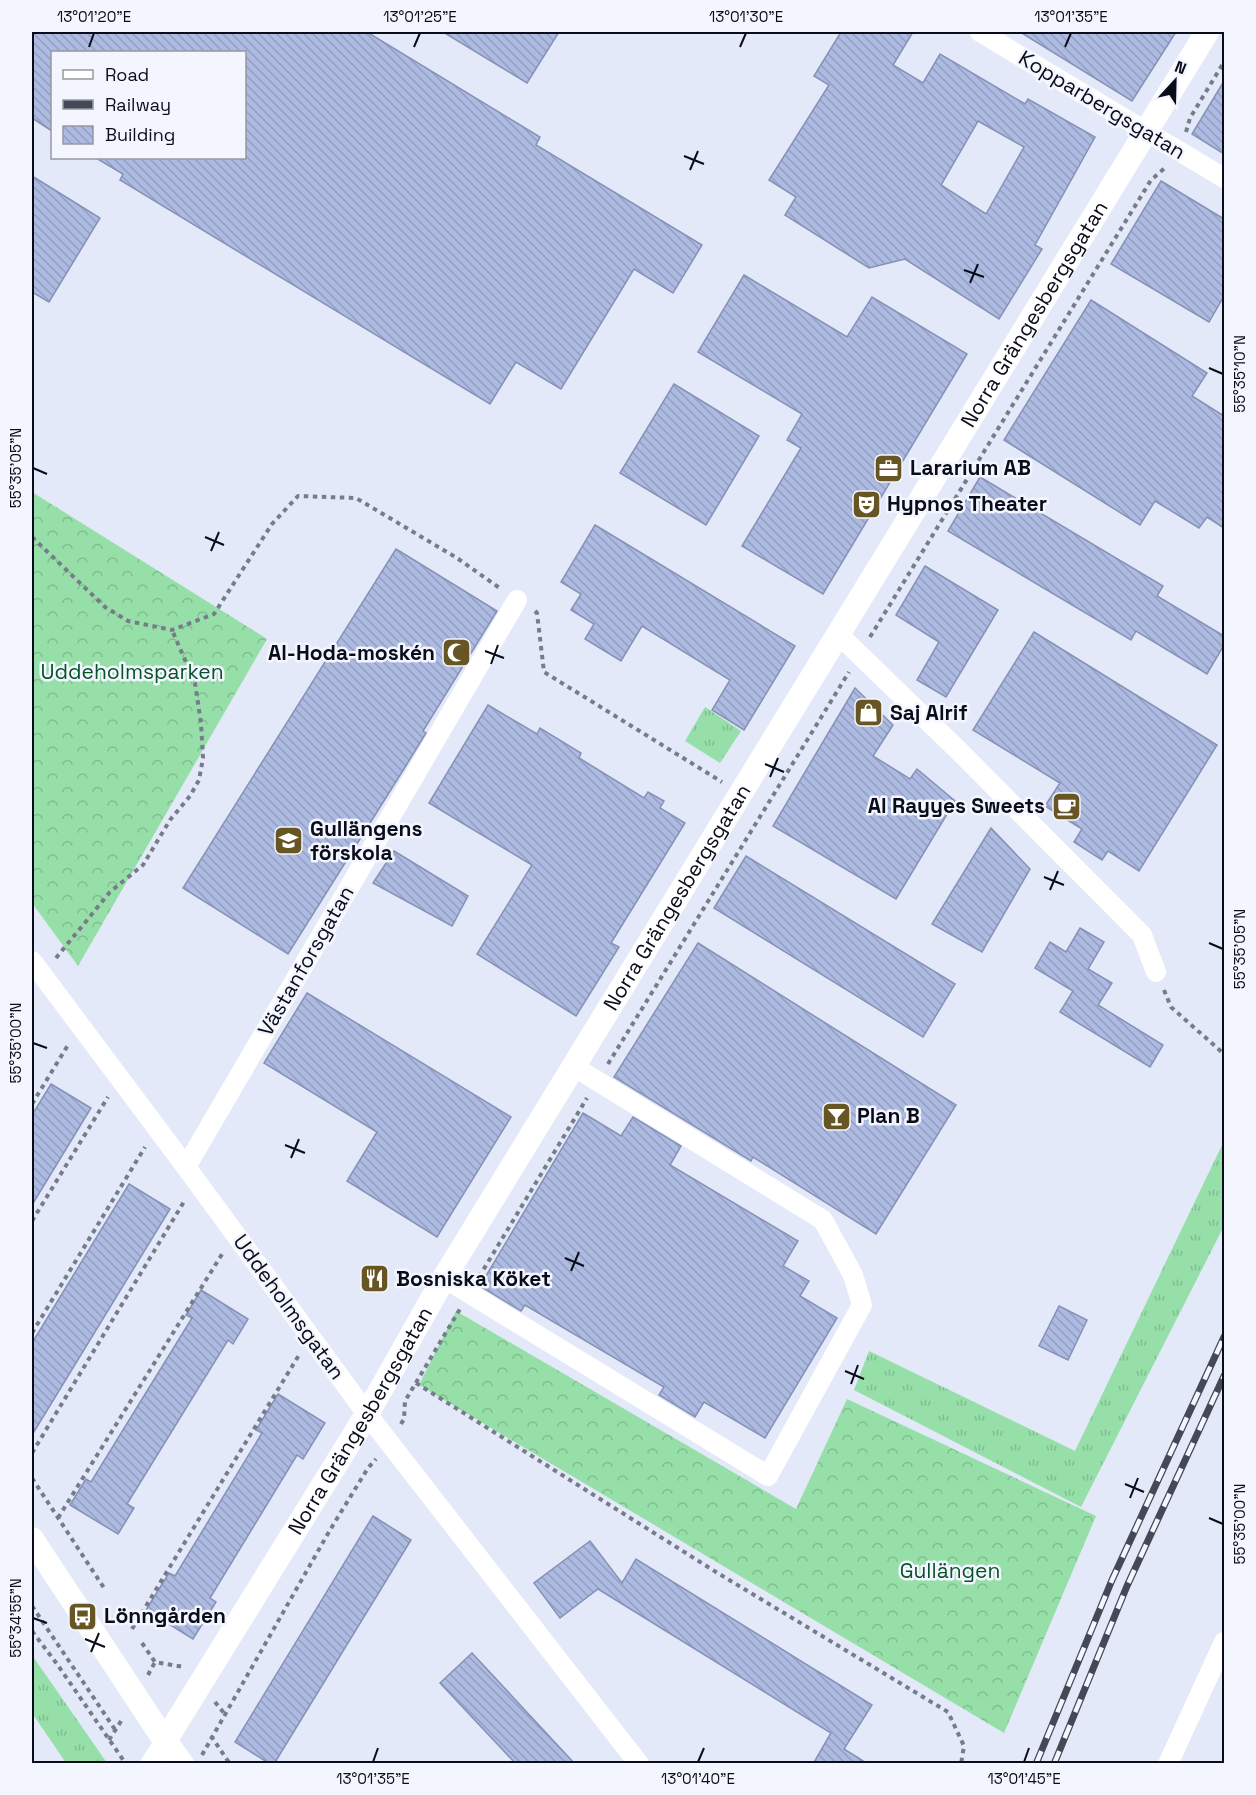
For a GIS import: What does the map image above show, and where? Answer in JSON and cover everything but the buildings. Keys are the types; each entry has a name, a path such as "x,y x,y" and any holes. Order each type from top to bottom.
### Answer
{"street":[{"name":"Kopparbergsgatan","path":"981,32 1224,178"},
{"name":"Norra Grängesbergsgatan","path":"150,1764 367,1414 444,1278 1207,32"},
{"name":"Västanforsgatan","path":"186,1167 514,598"},
{"path":"838,634 975,766 1142,935 1156,972"},
{"name":"Uddeholmsgatan","path":"36,968 186,1167 367,1414 639,1764"},
{"path":"444,1278 768,1476 862,1305 853,1275 823,1220 573,1066"},
{"path":"32,1539 182,1764"},
{"path":"1168,1764 1224,1642"}],"path":[{"path":"197,1764 330,1530 368,1468 390,1443 404,1419 405,1401 598,1080 1151,180 1168,164 1185,135 1190,118 1224,62"},
{"path":"32,537 105,607 128,621 172,630 214,614 272,524 298,496 356,498 457,558 537,613 544,672 740,793"},
{"path":"36,968 110,892 143,865 170,820 200,780 203,758 195,682 172,630"},
{"path":"1156,972 1171,1007 1224,1054"},
{"path":"32,1104 68,1044"},
{"path":"32,1221 108,1097"},
{"path":"32,1333 146,1147"},
{"path":"32,1453 185,1200"},
{"path":"58,1518 224,1251"},
{"path":"132,1629 300,1353"},
{"path":"416,1383 716,1572 948,1712 964,1746 961,1764"},
{"path":"32,1478 104,1588"},
{"path":"32,1606 116,1731"},
{"path":"32,1631 126,1764"},
{"path":"211,1736 230,1764"}],"green space":[{"name":"Uddeholmsparken","path":"32,492 267,639 78,966 32,903"},
{"path":"705,707 741,731 720,763 685,741"},
{"path":"1224,1141 1224,1226 1081,1507 854,1390 869,1351 1075,1451"},
{"name":"Gullängen","path":"456,1311 796,1509 847,1399 1096,1516 1004,1733 419,1385"},
{"path":"32,1655 107,1763 66,1763 32,1713"}],"railway":[{"path":"1036,1764 1112,1580 1224,1337"},
{"path":"1054,1764 1127,1586 1224,1376"}],"place":[{"name":"Lararium AB","path":"889,468"},
{"name":"Hypnos Theater","path":"866,504"},
{"name":"Al-Hoda-moskén","path":"456,653"},
{"name":"Saj Alrif","path":"869,713"},
{"name":"Al Rayyes Sweets","path":"1066,806"},
{"name":"Gullängens förskola","path":"289,841"},
{"name":"Plan B","path":"836,1116"},
{"name":"Bosniska Köket","path":"375,1279"},
{"name":"Lönngården","path":"83,1616"}]}
